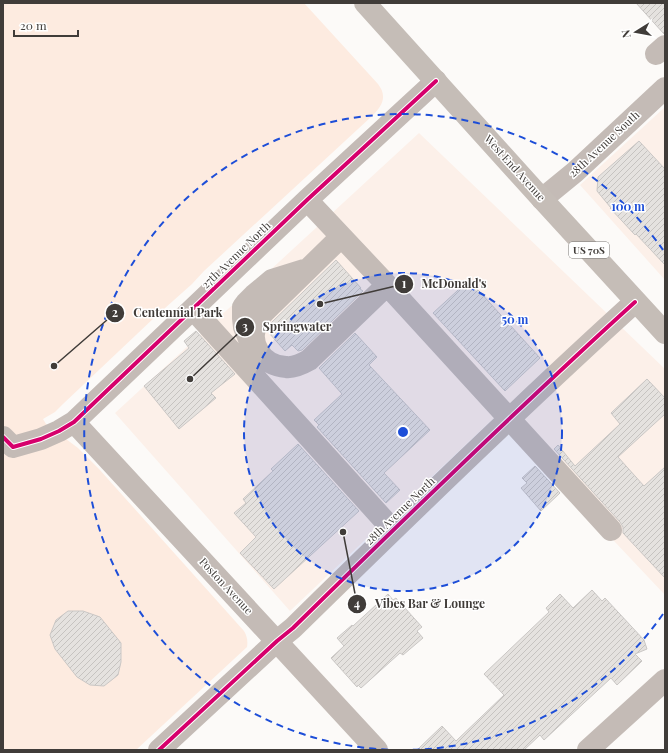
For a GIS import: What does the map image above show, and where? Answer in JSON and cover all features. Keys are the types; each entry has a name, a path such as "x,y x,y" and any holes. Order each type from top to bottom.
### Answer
{"main road":[{"name":"West End Avenue","path":"365,3 635,302 665,333"}],"street":[{"name":"27th Avenue North","path":"3,437 13,447 41,439 74,422 307,200 436,80"},
{"name":"28th Avenue South","path":"542,199 575,172 665,88"},
{"path":"307,200 510,418 611,530"},
{"path":"258,361 258,351 254,341 254,331 257,322 263,313 341,237"},
{"path":"213,331 272,280 308,268"},
{"path":"258,361 286,368 297,366 309,360 387,285"},
{"name":"28th Avenue North","path":"159,750 293,628 510,418 635,302"},
{"path":"246,303 242,312 244,327 251,344 257,353 258,361"},
{"path":"193,309 213,331 258,361 393,530"},
{"name":"Poston Avenue","path":"74,422 377,750"},
{"path":"588,750 665,680"}],"shaded area":[{"path":"3,3 304,3 378,84 383,93 381,105 371,117 204,271 55,412 43,419 46,424 78,448 99,469 244,631 247,637 247,647 136,750 3,750"},
{"path":"665,107 665,280 580,185"},
{"path":"419,133 665,369 665,595 496,416 290,611 115,413"}],"building":[{"path":"636,3 665,3 665,34 664,34"},
{"path":"639,141 665,169 665,265 610,208 597,191 598,177"},
{"path":"336,260 363,291 302,350 298,351 292,345 285,351 269,333 276,327 271,323"},
{"path":"469,280 540,358 505,391 433,313"},
{"path":"196,331 235,374 211,393 216,398 179,429 144,386 189,348 184,341"},
{"path":"355,333 377,357 369,365 430,430 384,473 400,490 386,503 317,427 319,425 314,420 342,394 319,368"},
{"path":"647,379 665,398 665,414 618,457 644,486 665,467 665,578 623,533 623,527 620,522 554,449 558,445 575,466 620,424 611,413"},
{"path":"298,444 359,511 274,589 240,553 256,537 234,513 246,503 243,499 273,471 271,469"},
{"path":"535,466 560,493 541,511 521,488 527,483 522,478"},
{"path":"592,590 602,601 605,598 644,640 647,649 635,654 642,661 617,685 611,678 544,740 540,735 524,750 417,750 442,726 456,741 504,695 484,674 549,612 546,608 560,594 573,608"},
{"path":"388,594 393,600 396,598 422,627 417,631 423,638 403,655 400,653 361,688 358,685 357,687 331,658 344,646 337,638 352,625 353,626"},
{"path":"68,611 83,611 100,617 121,643 121,662 118,675 104,686 90,685 77,677 55,649 50,635 56,620"}],"cycle path":[{"path":"3,437 13,447 41,439 74,422 307,200 436,81"},
{"path":"159,750 293,628 548,382 635,302"}],"place":[{"name":"McDonald's","path":"320,304"},
{"name":"Centennial Park","path":"54,366"},
{"name":"Springwater","path":"190,379"},
{"name":"Vibes Bar & Lounge","path":"343,532"}]}
